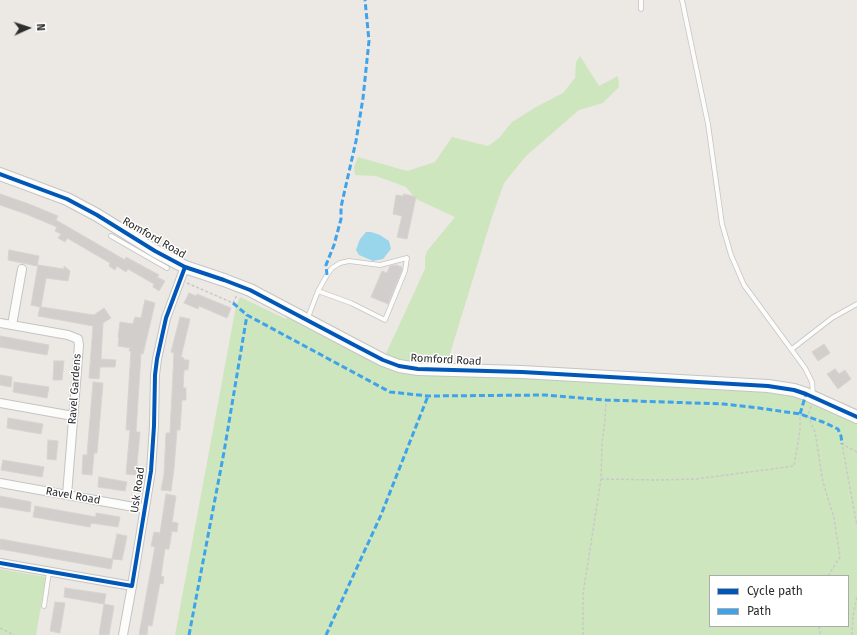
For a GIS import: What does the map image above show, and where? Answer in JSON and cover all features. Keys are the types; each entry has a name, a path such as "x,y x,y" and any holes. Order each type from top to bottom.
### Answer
{"street":[{"name":"Romford Road","path":"0,174 67,199 97,215 130,242 153,255 250,290 383,360 400,366 418,369 522,372 768,386 794,390 813,396 857,417"},
{"name":"Usk Road","path":"123,635 145,509 153,449 155,375 157,358 166,318 185,267"},
{"path":"12,325 22,269"},
{"name":"Ravel Gardens","path":"0,323 68,335 78,339 67,495"},
{"path":"0,403 73,416"},
{"name":"Ravel Road","path":"0,483 145,509"},
{"path":"0,563 132,586"}],"lane":[{"path":"641,0 641,9"},
{"path":"682,0 708,124 722,224 731,255 744,285 792,348 812,382 813,396"},
{"path":"110,236 130,242"},
{"path":"153,255 167,268"},
{"path":"307,320 318,291 327,274 332,268 340,263 349,261 380,264 407,258 405,271 385,320 351,303 318,291"},
{"path":"792,348 832,318 857,304"},
{"path":"44,606 49,571"}],"path":[{"path":"180,280 233,304 238,293"},
{"path":"813,396 808,416 816,432 823,482 834,518 840,557 829,575"},
{"path":"583,635 583,594 601,479 602,444 606,400"},
{"path":"601,479 696,479 794,466 800,430 800,414"},
{"path":"857,452 842,444 857,526"},
{"path":"852,635 853,616 857,596"},
{"path":"0,628 14,635"}],"green space":[{"path":"580,56 599,86 618,76 619,87 603,103 579,110 526,156 504,183 491,220 445,370 768,386 857,417 857,635 175,635 236,306 240,297 286,319 290,311 383,360 425,269 425,258 427,251 455,217 416,199 406,187 376,176 355,175 354,167 358,157 407,171 435,162 452,137 488,146 499,138 512,122 563,93 575,78 576,62"},
{"path":"0,569 46,577 36,635 0,635"}],"water":[{"path":"366,232 380,235 389,241 391,249 383,259 373,261 359,255 356,250 360,239"}],"building":[{"path":"0,194 58,216 56,220 125,260 126,257 159,275 157,277 165,281 159,291 153,287 154,284 128,269 126,272 117,266 115,270 109,266 110,263 67,238 65,242 58,238 61,234 55,231 57,227 0,205"},
{"path":"404,194 416,197 407,239 397,237 402,216 393,214 396,195 403,196"},
{"path":"9,250 39,256 37,266 8,260"},
{"path":"38,265 64,269 64,266 70,271 68,281 46,278 41,307 94,315 104,308 111,318 103,323 101,359 116,360 115,367 100,367 99,379 89,378 93,326 38,316 40,307 31,305"},
{"path":"396,265 402,267 402,270 388,304 371,297 382,271 387,273 390,266"},
{"path":"189,293 196,296 197,294 231,308 227,318 199,306 198,309 184,303"},
{"path":"145,300 155,303 143,354 141,353 136,432 140,432 136,475 126,474 130,430 126,430 131,351 129,351 130,348 118,346 118,337 120,322 133,324 135,317 141,318"},
{"path":"180,317 190,319 181,357 184,358 184,360 189,360 188,370 184,370 183,388 186,388 186,400 182,400 180,430 177,430 171,491 161,490 164,475 166,433 170,433 174,353 171,352"},
{"path":"0,336 49,345 47,355 0,347"},
{"path":"824,344 830,353 818,361 812,352"},
{"path":"54,361 64,361 62,380 53,380"},
{"path":"835,369 839,374 845,370 851,379 838,389 827,374"},
{"path":"0,375 12,377 11,387 0,385"},
{"path":"14,382 49,387 47,398 13,392"},
{"path":"93,382 103,383 97,453 94,453 92,475 82,474 83,455 87,455"},
{"path":"8,418 43,424 41,434 7,428"},
{"path":"48,440 58,441 56,460 47,459"},
{"path":"3,460 44,467 42,477 1,470"},
{"path":"99,477 127,482 125,491 98,487"},
{"path":"166,494 176,496 172,522 178,523 177,532 172,531 169,549 165,549 161,576 164,577 163,584 160,583 152,626 148,625 147,635 139,635 155,547 151,546 154,532 160,533"},
{"path":"0,496 31,502 30,512 0,507"},
{"path":"35,506 96,517 96,513 120,517 118,527 91,523 90,527 33,517"},
{"path":"117,534 127,536 122,560 113,559 111,569 0,549 0,539 112,559"},
{"path":"65,588 106,594 104,604 64,597"},
{"path":"55,602 65,603 60,633 50,631"},
{"path":"104,604 114,606 109,635 99,635"}],"marked path":[{"path":"327,275 326,265 334,245 341,219 341,207 356,141 363,98 369,41 365,0"},
{"path":"233,303 247,315 390,392 428,396 545,395 606,400 724,404 759,408 800,414 823,422 838,429 842,444"},
{"path":"189,635 224,452 247,315"},
{"path":"800,414 806,394"},
{"path":"326,635 381,515 428,396"}],"cycle path":[{"path":"0,174 67,199 185,267 250,290 383,360 399,366 418,369 522,372 768,386 794,390 806,394 857,417"},
{"path":"0,563 132,586 151,471 157,359 166,318 185,267"}]}
